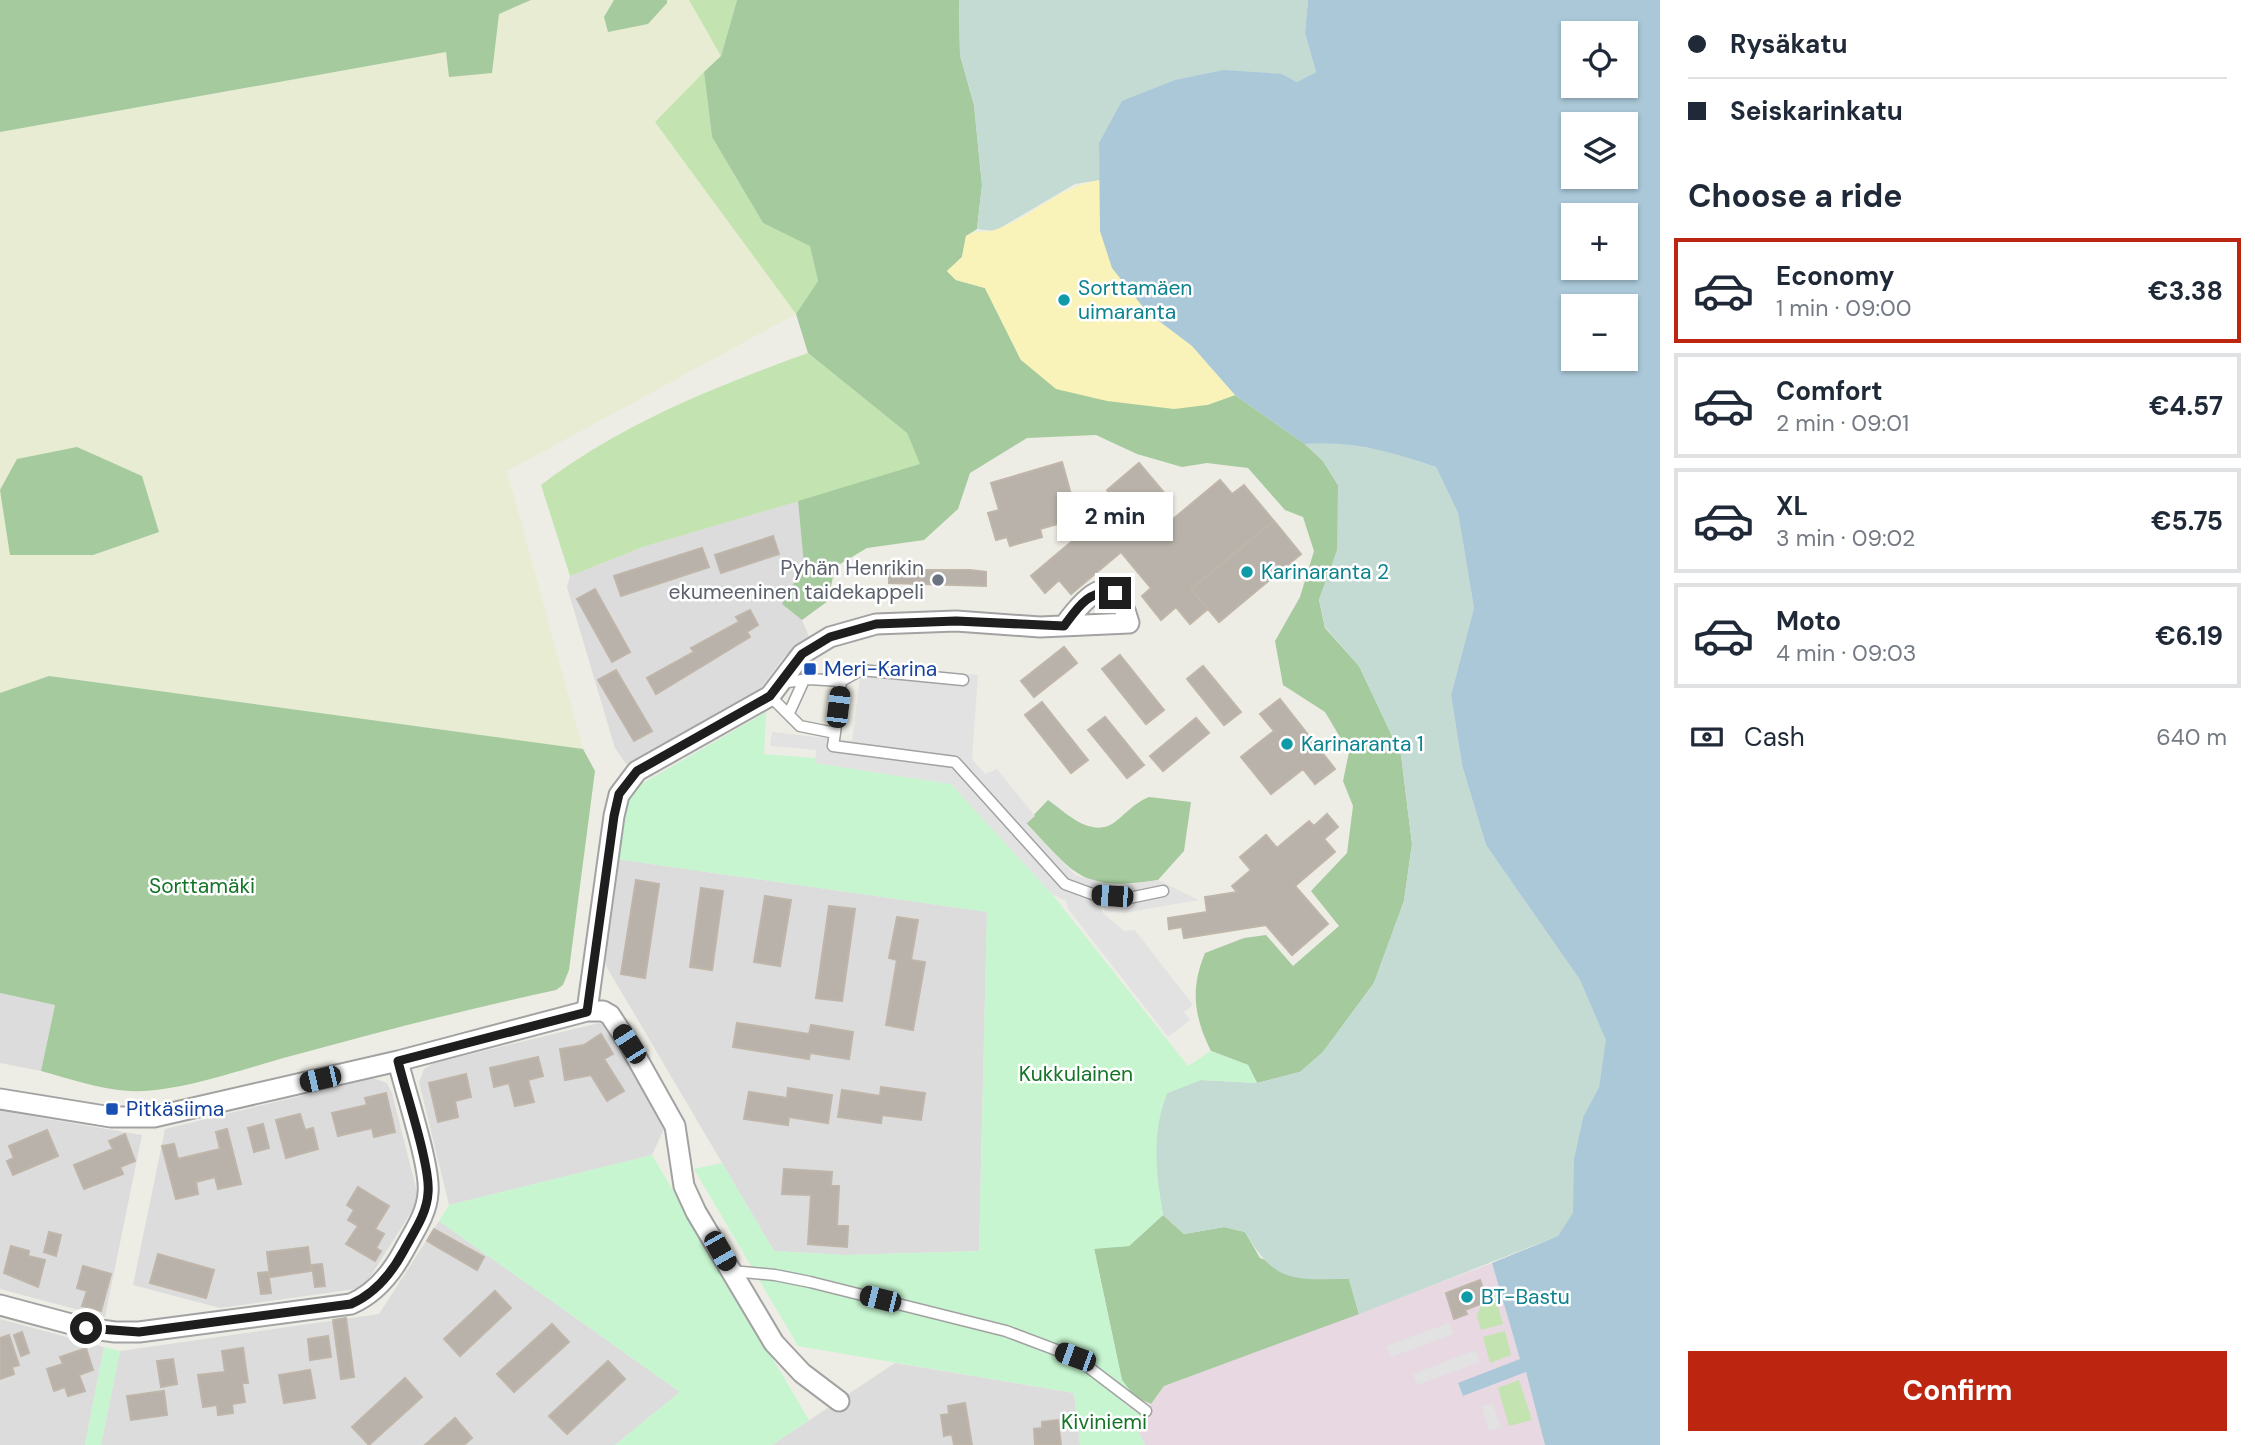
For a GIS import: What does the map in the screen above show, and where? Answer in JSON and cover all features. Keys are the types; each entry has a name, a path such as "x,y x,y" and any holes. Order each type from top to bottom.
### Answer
{"street":[{"path":"587,1012 619,794 637,771 775,690 802,654 816,644 876,624 956,621 1064,626"},
{"path":"0,1099 111,1117 154,1117 398,1061 587,1012 603,1011 610,1015 629,1044 675,1126 684,1186 731,1271 785,1359 839,1401"},
{"path":"0,1305 86,1328 139,1332 351,1304 362,1299 377,1287 398,1259 424,1213 429,1191 398,1061"}],"lane":[{"path":"835,733 807,729 789,713 775,690 804,680 841,681 861,670 963,680"},
{"path":"789,713 804,680"},
{"path":"841,681 833,746 956,762 1065,884 1095,895 1129,898 1163,891"},
{"path":"731,1271 775,1275 810,1282 1006,1331 1075,1357 1146,1411"}],"shaded area":[{"path":"959,0 1308,0 1305,33 1316,72 1297,82 1282,74 1099,143 1100,180 1075,184 995,231 977,229 982,185 974,105 960,55"},
{"path":"1308,0 1660,0 1660,1445 1545,1445 1526,1372 1463,1396 1458,1383 1520,1359 1492,1263 1558,1236 1573,1213 1574,1159 1583,1117 1599,1087 1606,1040 1580,980 1486,845 1462,765 1451,695 1474,608 1458,513 1436,467 1371,448 1305,444 1235,395 1192,346 1147,312 1112,268 1100,231 1099,143 1122,101 1175,80 1224,70 1282,74 1297,82 1316,72 1305,33"},
{"path":"1329,442 1390,451 1436,467 1458,513 1474,608 1451,695 1462,765 1486,845 1580,980 1607,1040 1599,1087 1583,1117 1574,1159 1574,1213 1558,1236 1359,1314 1349,1279 1313,1279 1288,1275 1266,1262 1245,1232 1224,1227 1184,1234 1163,1215 1154,1163 1158,1119 1167,1093 1201,1080 1257,1083 1300,1072 1323,1052 1374,983 1404,901 1412,844 1401,755 1359,666 1325,627 1319,599 1337,550 1338,485 1323,461 1305,444"},
{"path":"798,501 804,565 783,604 802,620 810,639 784,657 757,693 626,764 615,748 567,587 570,576 643,547"},
{"path":"861,670 963,679 963,674 978,675 972,759 985,774 997,769 1035,816 1026,824 1075,875 1116,886 1158,880 1199,900 1124,913 1105,911 1102,900 1097,902 1103,913 1124,931 1135,930 1193,1005 1184,1012 1190,1020 1168,1037 1068,909 1066,901 1052,894 951,784 815,763 816,750 770,746 772,732 852,741"},
{"path":"616,859 987,912 979,1251 846,1255 774,1251 606,966 604,950"},
{"path":"0,993 55,1005 41,1071 0,1063"},
{"path":"599,1023 607,1026 666,1125 652,1155 449,1205 419,1082 424,1069 434,1063"},
{"path":"373,1078 387,1083 392,1093 419,1200 363,1288 220,1308 133,1285 165,1129"},
{"path":"0,1111 142,1135 105,1317 0,1289"},
{"path":"439,1221 680,1392 615,1445 101,1445 120,1351 379,1314"},
{"path":"1492,1263 1520,1359 1458,1384 1463,1396 1526,1372 1545,1445 1145,1445 1135,1425 1164,1386"},
{"path":"0,1319 104,1347 85,1445 0,1445"},
{"path":"1449,1323 1454,1334 1391,1357 1386,1346"},
{"path":"1475,1350 1480,1362 1417,1385 1413,1374"},
{"path":"895,1363 1074,1393 1080,1445 772,1445"},
{"path":"1492,1403 1501,1427 1489,1431 1481,1406"}],"green space":[{"path":"0,0 531,0 499,14 492,73 449,77 446,52 0,132"},
{"path":"531,0 689,0 721,56 655,122 796,314 507,471 583,749 49,676 0,693 0,132 447,52 492,72 499,14"},
{"path":"614,0 667,0 667,3 648,24 608,32 604,17"},
{"path":"689,0 737,0 721,56"},
{"path":"737,0 959,0 960,55 974,105 982,185 977,229 966,236 962,257 947,271 956,280 985,288 1021,360 1207,405 1235,395 1305,444 1323,461 1338,485 1338,550 1319,600 1325,628 1359,666 1401,755 1412,844 1404,901 1374,983 1323,1052 1300,1072 1257,1083 1248,1065 1211,1051 1198,1015 1196,991 1205,953 1244,938 1266,935 1293,966 1339,926 1311,891 1347,853 1353,806 1343,781 1349,752 1325,712 1283,685 1275,641 1300,597 1314,551 1303,517 1285,510 1248,468 1207,463 1182,467 1137,454 1096,435 1027,438 970,473 958,509 924,540 867,548 835,567 828,601 802,620 782,604 804,565 798,501 920,464 907,433 808,353 796,314 818,281 810,246 763,223 712,137 704,72 721,56"},
{"path":"704,72 712,137 763,223 810,245 818,281 796,314 655,122"},
{"path":"808,353 907,433 921,465 643,547 570,576 541,485 603,444 669,409"},
{"path":"77,447 142,476 159,532 93,555 10,555 0,490 17,459"},
{"name":"Sorttamäki","path":"49,676 583,749 595,771 569,970 563,985 556,990 423,1021 168,1088 148,1091 118,1090 41,1071 55,1005 0,993 0,693"},
{"name":"Kukkulainen","path":"766,712 764,754 816,758 816,763 951,784 1052,894 1188,1066 1211,1051 1248,1065 1257,1083 1201,1080 1167,1093 1159,1124 1156,1154 1163,1215 1129,1246 1094,1249 1122,1380 1135,1397 1122,1402 1142,1416 1136,1425 1145,1445 1080,1445 1074,1393 798,1346 694,1169 722,1163 774,1251 846,1255 979,1251 987,912 616,859 626,803 638,786"},
{"path":"1149,797 1191,802 1184,851 1158,880 1112,884 1082,876 1057,856 1026,823 1048,800 1084,824 1100,828 1117,821"},
{"path":"652,1155 809,1420 772,1445 615,1445 680,1392 439,1221 449,1205"},
{"path":"1163,1215 1184,1234 1224,1227 1245,1232 1260,1258 1315,1279 1349,1279 1359,1314 1164,1386 1151,1404 1135,1397 1122,1381 1094,1248 1129,1246"},
{"path":"1493,1290 1503,1324 1481,1330 1477,1315 1481,1306 1491,1302 1488,1292"},
{"path":"1505,1331 1511,1355 1490,1363 1483,1337"},
{"path":"104,1347 120,1351 101,1445 85,1445"},
{"path":"1519,1380 1532,1420 1509,1426 1498,1388"}],"sand":[{"name":"Sorttamäen uimaranta","path":"1100,180 1100,231 1147,312 1192,346 1235,395 1207,405 1174,409 1107,401 1056,389 1021,360 985,288 956,280 947,271 962,257 966,236 1010,223 1070,189"}],"building":[{"path":"1062,462 1072,498 1102,493 1115,506 1118,503 1107,490 1139,463 1167,496 1153,507 1167,524 1220,480 1232,494 1244,485 1274,521 1191,589 1208,609 1190,624 1176,607 1161,620 1142,596 1151,588 1121,552 1071,594 1059,580 1045,593 1031,576 1109,510 1099,501 1075,506 1078,518 1040,529 1042,537 1010,546 1007,537 996,540 988,513 999,510 991,483"},
{"name":"Karinaranta 2","path":"1274,521 1301,554 1219,622 1191,589"},
{"path":"773,536 779,554 721,573 715,555"},
{"path":"702,548 709,567 621,596 614,576"},
{"name":"Pyhän Henrikin ekumeeninen taidekappeli","path":"889,570 986,572 986,586 889,583"},
{"path":"595,589 630,652 612,662 577,599"},
{"path":"750,610 758,625 747,632 750,637 656,694 647,678 694,652 691,648 739,622 736,617"},
{"path":"1064,647 1077,663 1034,697 1021,681"},
{"path":"1120,655 1164,710 1146,724 1102,669"},
{"path":"1203,666 1241,712 1224,725 1187,679"},
{"path":"616,670 652,731 634,741 598,680"},
{"name":"Karinaranta 1","path":"1280,699 1335,769 1315,784 1303,769 1271,794 1241,757 1274,731 1260,714"},
{"path":"1042,702 1088,760 1071,773 1025,715"},
{"path":"1105,717 1144,765 1127,778 1088,730"},
{"path":"1196,718 1209,733 1163,771 1150,756"},
{"path":"1327,814 1338,827 1324,839 1335,852 1295,886 1328,924 1292,955 1266,925 1184,938 1182,927 1169,929 1168,918 1207,912 1205,897 1237,892 1232,886 1251,870 1240,857 1266,835 1277,848 1309,821 1314,826"},
{"path":"636,880 659,884 645,978 621,974"},
{"path":"701,888 723,891 712,970 690,967"},
{"path":"765,896 791,900 780,966 754,962"},
{"path":"829,906 855,909 842,1001 816,998"},
{"path":"897,917 918,920 911,960 925,962 913,1030 886,1025 897,960 889,958"},
{"path":"737,1023 809,1034 811,1025 853,1032 849,1059 810,1053 809,1059 733,1047"},
{"path":"601,1034 613,1054 604,1059 624,1091 607,1101 591,1075 565,1080 560,1049 584,1045"},
{"path":"538,1057 543,1076 528,1080 534,1102 515,1106 509,1083 494,1087 490,1068"},
{"path":"466,1074 471,1097 455,1101 458,1117 438,1122 429,1083"},
{"path":"881,1087 925,1093 921,1120 882,1115 881,1123 838,1117 842,1090 880,1096"},
{"path":"788,1088 832,1095 828,1123 789,1117 788,1125 744,1119 749,1092 787,1098"},
{"path":"386,1093 395,1132 374,1137 372,1128 338,1136 332,1113 367,1105 365,1098"},
{"path":"300,1114 305,1130 313,1128 318,1149 286,1158 276,1120"},
{"path":"263,1124 269,1148 254,1152 248,1128"},
{"path":"227,1129 241,1184 218,1189 215,1177 196,1182 198,1194 176,1199 162,1146 174,1144 178,1159 220,1149 216,1132"},
{"path":"47,1130 58,1156 13,1175 7,1161 14,1158 9,1146"},
{"path":"125,1134 135,1161 120,1167 123,1174 84,1189 74,1165 113,1149 109,1141"},
{"path":"784,1169 832,1172 831,1186 839,1186 837,1226 848,1226 847,1247 808,1244 811,1195 782,1194"},
{"path":"358,1187 389,1206 375,1229 384,1234 376,1248 381,1251 375,1261 346,1244 358,1226 348,1220 354,1210 347,1205"},
{"path":"434,1229 484,1257 477,1270 427,1241"},
{"path":"49,1232 61,1235 56,1256 44,1252"},
{"path":"11,1246 29,1251 28,1256 45,1260 38,1287 4,1273"},
{"path":"308,1247 311,1271 270,1277 267,1252"},
{"path":"158,1254 214,1270 206,1298 150,1283"},
{"path":"322,1264 325,1286 315,1287 312,1265"},
{"path":"83,1266 111,1274 101,1311 82,1306 87,1291 77,1288"},
{"path":"268,1272 271,1293 261,1294 258,1273"},
{"name":"BT-Bastu","path":"1480,1280 1488,1301 1465,1310 1467,1314 1454,1319 1446,1293"},
{"path":"495,1291 511,1308 460,1356 444,1339"},
{"path":"346,1318 354,1377 341,1379 333,1320"},
{"path":"552,1324 569,1342 514,1392 497,1374"},
{"path":"22,1332 29,1353 21,1356 14,1335"},
{"path":"9,1335 19,1365 12,1367 14,1374 0,1379 0,1338"},
{"path":"328,1336 331,1357 310,1360 308,1339"},
{"path":"86,1348 93,1370 79,1375 85,1391 68,1396 65,1387 54,1391 47,1369 63,1364 60,1357"},
{"path":"243,1348 248,1383 242,1383 245,1402 232,1404 233,1413 218,1415 217,1405 203,1407 198,1375 225,1372 222,1351"},
{"path":"173,1359 177,1384 161,1387 157,1361"},
{"path":"608,1361 625,1379 567,1434 549,1416"},
{"path":"310,1370 315,1398 284,1403 279,1375"},
{"path":"405,1378 422,1397 369,1445 352,1427"},
{"path":"164,1391 167,1415 131,1420 127,1396"},
{"path":"965,1403 972,1445 954,1445 952,1434 944,1436 941,1415 949,1414 948,1406"},
{"path":"455,1418 472,1438 464,1445 425,1445"},
{"path":"1058,1420 1061,1445 1035,1445 1034,1429 1042,1428 1042,1422"}],"place":[{"name":"Sorttamäen uimaranta","path":"1064,300"},
{"name":"Karinaranta 2","path":"1247,572"},
{"name":"Pyhän Henrikin ekumeeninen taidekappeli","path":"938,580"},
{"name":"Meri-Karina","path":"810,669"},
{"name":"Karinaranta 1","path":"1287,744"},
{"name":"Pitkäsiima","path":"112,1109"},
{"name":"BT-Bastu","path":"1467,1297"}],"route":[{"path":"86,1328 139,1332 257,1318 351,1304 362,1299 377,1287 398,1259 424,1213 429,1191 398,1061 587,1012 614,816 619,794 637,771 770,696 802,654 830,637 876,624 956,621 1040,628 1064,626 1080,604 1092,595 1105,591 1115,593"}],"park label":[{"name":"Kiviniemi","path":"1104,1422"}]}
